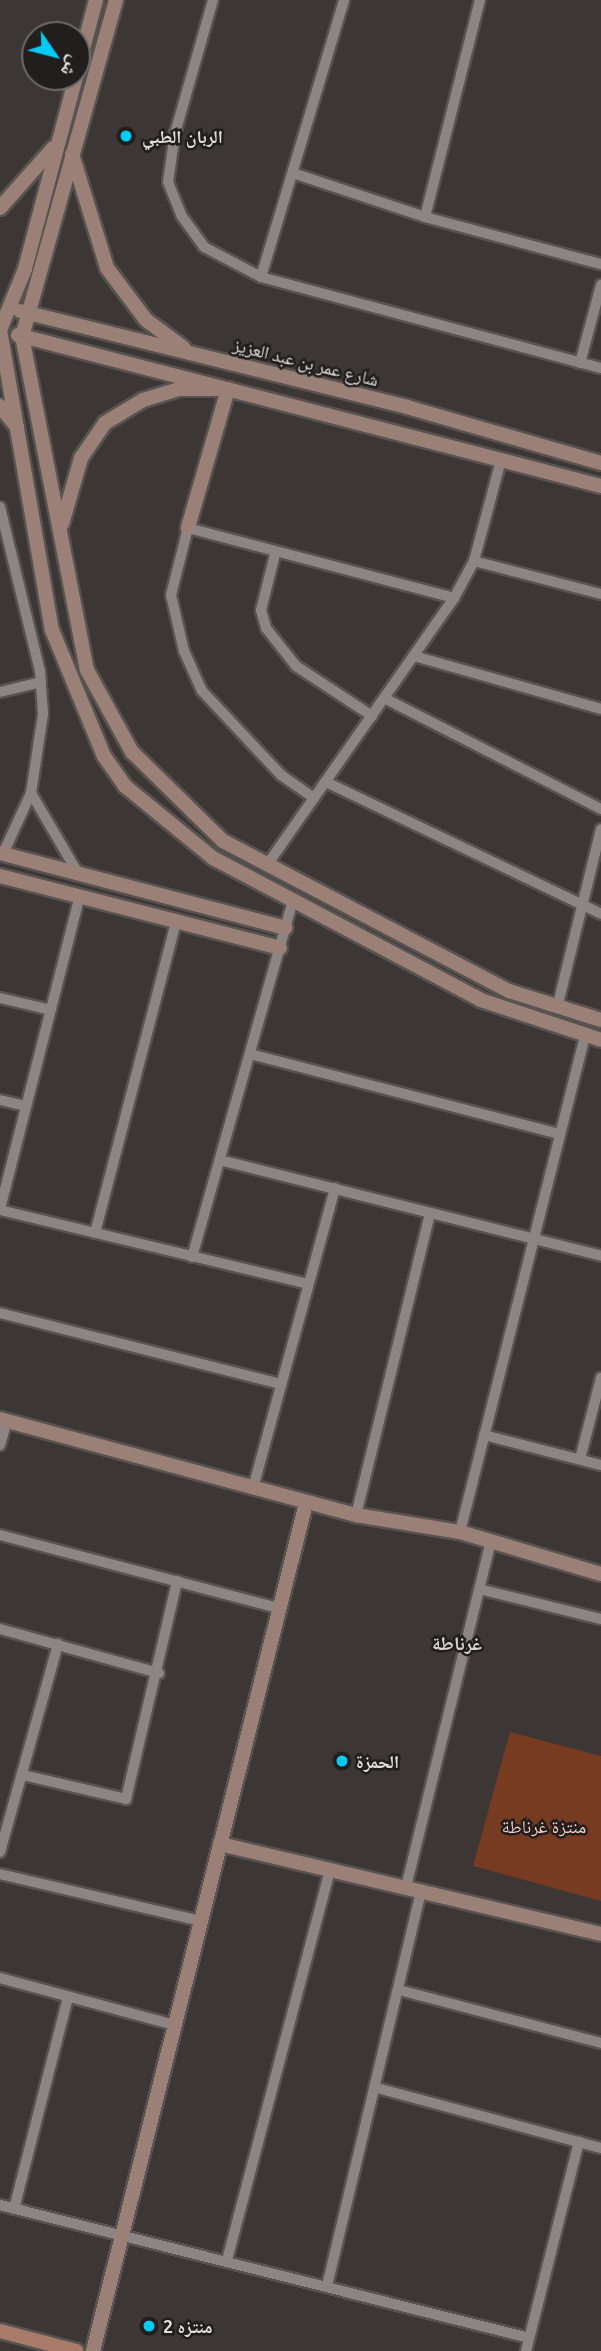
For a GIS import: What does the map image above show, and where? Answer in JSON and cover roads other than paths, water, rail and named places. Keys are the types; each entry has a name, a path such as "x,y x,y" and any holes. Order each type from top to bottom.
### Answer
{"main road":[{"path":"0,2331 76,2351"}],"street":[{"path":"90,21 96,0"},
{"path":"116,0 71,151 22,336 87,670 132,752 193,816 267,865 434,956 557,1008 601,1020"},
{"path":"213,0 175,133 168,183 181,215 204,247 261,277 601,368"},
{"path":"261,277 296,174 344,0"},
{"path":"425,217 480,0"},
{"path":"71,91 58,142 4,307 0,330 52,631 104,756 125,786 182,839 481,1000 601,1040"},
{"path":"0,208 58,142"},
{"path":"71,151 107,268 146,320 191,353"},
{"path":"296,174 425,217 601,264"},
{"path":"580,363 601,285"},
{"name":"شارع عمر بن عبد العزيز","path":"4,307 191,353 601,463"},
{"path":"0,330 601,486"},
{"path":"62,539 67,491 105,424 143,400 180,388 228,389"},
{"path":"228,389 171,595 198,681 281,775 314,798"},
{"path":"0,406 18,428"},
{"path":"267,865 454,598 474,561 501,460"},
{"path":"0,507 41,682 31,793 1,854 285,928"},
{"path":"188,528 275,554 454,598"},
{"path":"275,554 261,610 266,628 296,666 372,716"},
{"path":"474,561 601,594"},
{"path":"414,656 601,709"},
{"path":"0,692 41,682"},
{"path":"384,698 601,809"},
{"path":"326,782 581,909 601,914"},
{"path":"31,793 78,873"},
{"path":"557,1008 601,829"},
{"path":"0,876 280,948"},
{"path":"80,896 0,1210 308,1284"},
{"path":"192,1257 293,900"},
{"path":"94,1233 176,921"},
{"path":"0,998 51,1010"},
{"path":"460,1532 585,1036"},
{"path":"250,1054 560,1134"},
{"path":"0,1100 26,1106"},
{"path":"220,1160 601,1256"},
{"path":"253,1488 334,1188"},
{"path":"356,1515 430,1213"},
{"path":"0,1313 281,1384"},
{"path":"580,1459 601,1378"},
{"path":"0,1446 4,1420 306,1503 356,1515 460,1532 489,1545 601,1574"},
{"path":"484,1435 601,1465"},
{"path":"93,2351 306,1503"},
{"path":"0,1535 279,1608"},
{"path":"327,2286 399,1990 413,1889 489,1545"},
{"path":"23,1774 126,1799 159,1673 177,1581"},
{"path":"479,1589 601,1619"},
{"path":"0,1629 159,1673"},
{"path":"0,1852 58,1644"},
{"path":"220,1844 601,1934"},
{"path":"227,2260 330,1870"},
{"path":"0,1874 201,1920"},
{"path":"0,1978 174,2025"},
{"path":"399,1990 601,2043"},
{"path":"14,2209 68,1997"},
{"path":"377,2088 601,2148"},
{"path":"526,2351 579,2142"},
{"path":"0,2205 122,2233 529,2338"}],"place":[{"name":"الربان الطبي","path":"126,136"},
{"name":"الحمزة","path":"342,1761"},
{"name":"منتزه 2","path":"149,2326"}],"district":[{"name":"غرناطة","path":"457,1644"}],"park label":[{"name":"منتزة غرناطة","path":"544,1826"}]}
